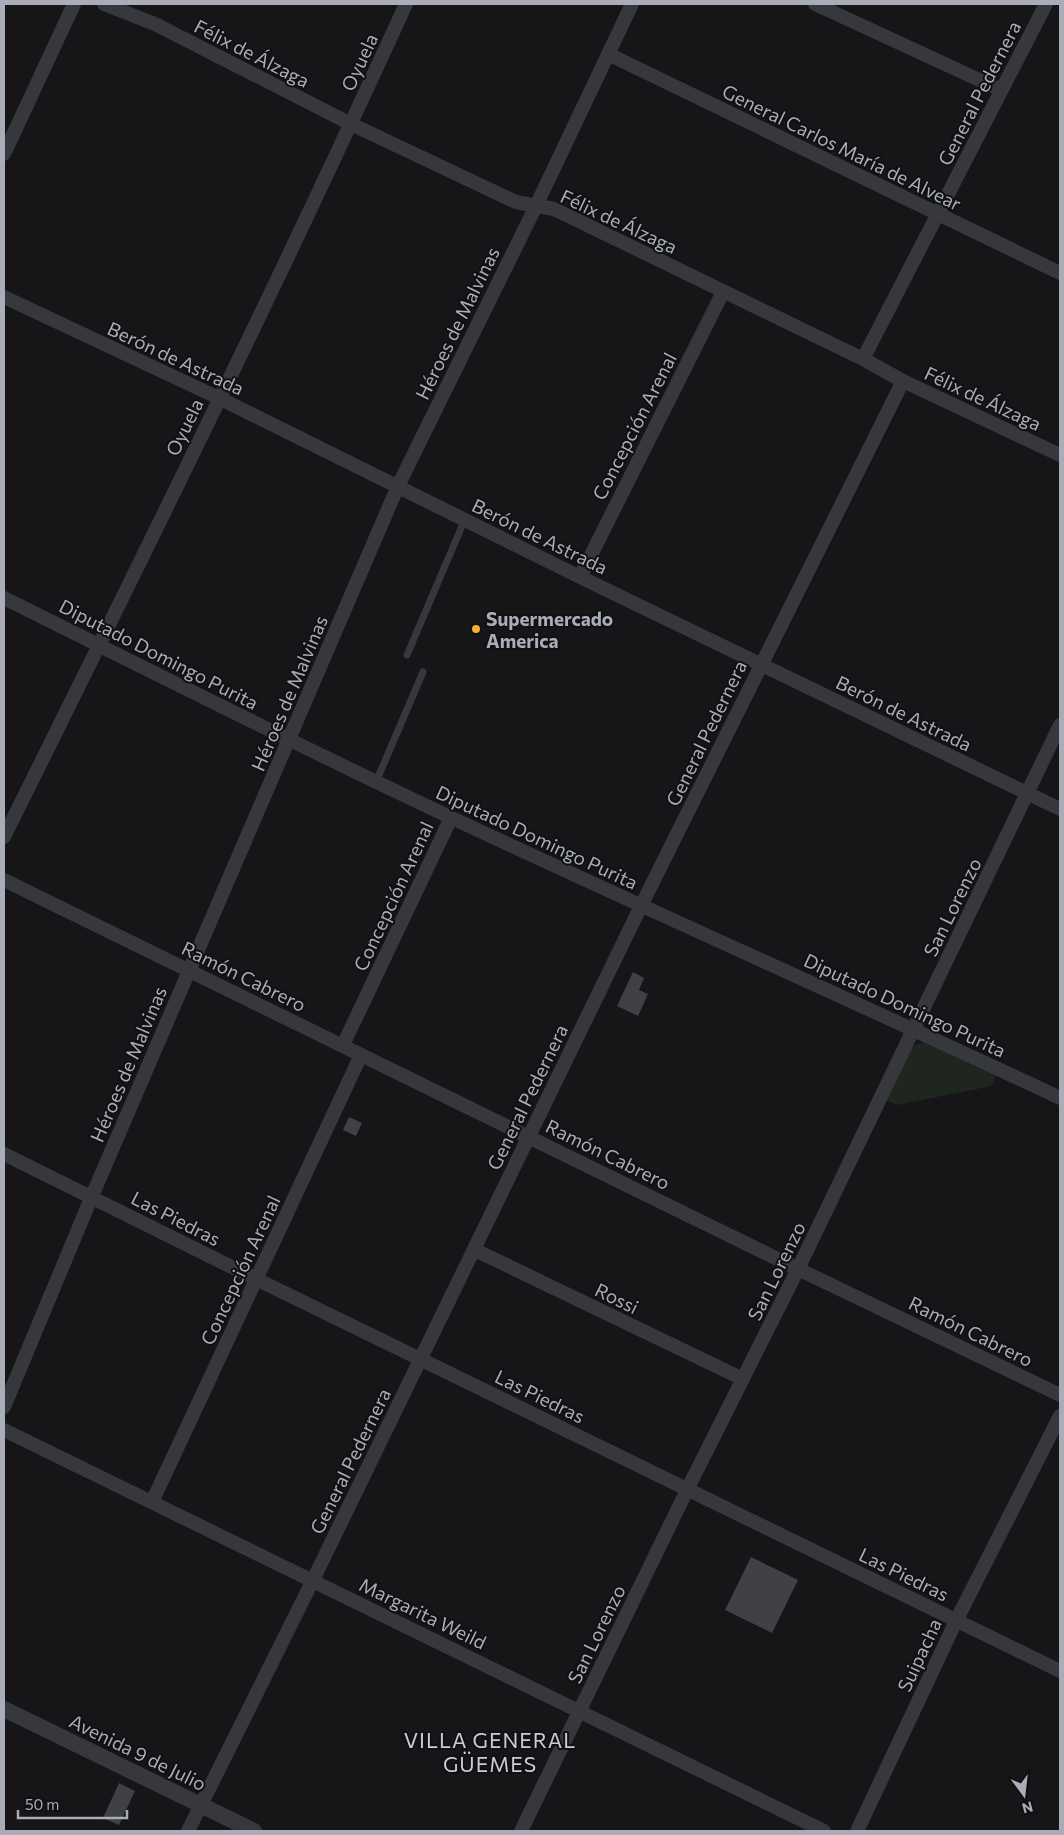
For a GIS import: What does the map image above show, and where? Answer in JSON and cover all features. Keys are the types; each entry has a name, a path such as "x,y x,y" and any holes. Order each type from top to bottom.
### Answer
{"street":[{"path":"4,154 74,4"},
{"name":"Félix de Álzaga","path":"104,4 155,24 351,124 516,202 554,209 863,359 903,381 1060,455"},
{"name":"Oyuela","path":"4,837 219,398 351,124 406,4"},
{"name":"Héroes de Malvinas","path":"4,1407 92,1196 398,486 536,206 632,4"},
{"path":"815,4 1001,90"},
{"name":"General Pedernera","path":"863,359 1046,4"},
{"name":"General Carlos María de Alvear","path":"608,54 1060,273"},
{"name":"Concepción Arenal","path":"580,577 723,292"},
{"name":"Berón de Astrada","path":"4,297 219,398 580,577 1060,809"},
{"name":"General Pedernera","path":"188,1831 475,1250 641,906 903,381"},
{"name":"Diputado Domingo Purita","path":"4,598 289,740 451,818 914,1029 1060,1098"},
{"name":"San Lorenzo","path":"521,1831 688,1488 798,1269 1060,725"},
{"name":"Concepción Arenal","path":"343,1045 451,818"},
{"name":"Ramón Cabrero","path":"4,880 798,1269 1060,1395"},
{"name":"Concepción Arenal","path":"152,1502 361,1055"},
{"name":"Las Piedras","path":"4,1154 1060,1671"},
{"name":"Rossi","path":"475,1250 743,1379"},
{"name":"Suipacha","path":"856,1831 956,1621 1060,1416"},
{"name":"Margarita Weild","path":"4,1430 824,1831"},
{"name":"Avenida 9 de Julio","path":"4,1709 254,1831"}],"lane":[{"path":"407,655 465,520"},
{"path":"376,782 423,672"}],"shaded area":[{"path":"924,1042 996,1076 992,1086 897,1105 886,1100 909,1051 917,1044"}],"building":[{"path":"633,972 644,978 639,990 648,994 638,1016 617,1006"},
{"path":"349,1117 362,1123 356,1136 343,1130"},
{"path":"751,1557 798,1580 772,1633 725,1610"},
{"path":"119,1783 135,1791 119,1825 103,1818"}],"place":[{"name":"Supermercado America","path":"476,629"}],"district":[{"name":"VILLA GENERAL GÜEMES","path":"490,1751"}]}
